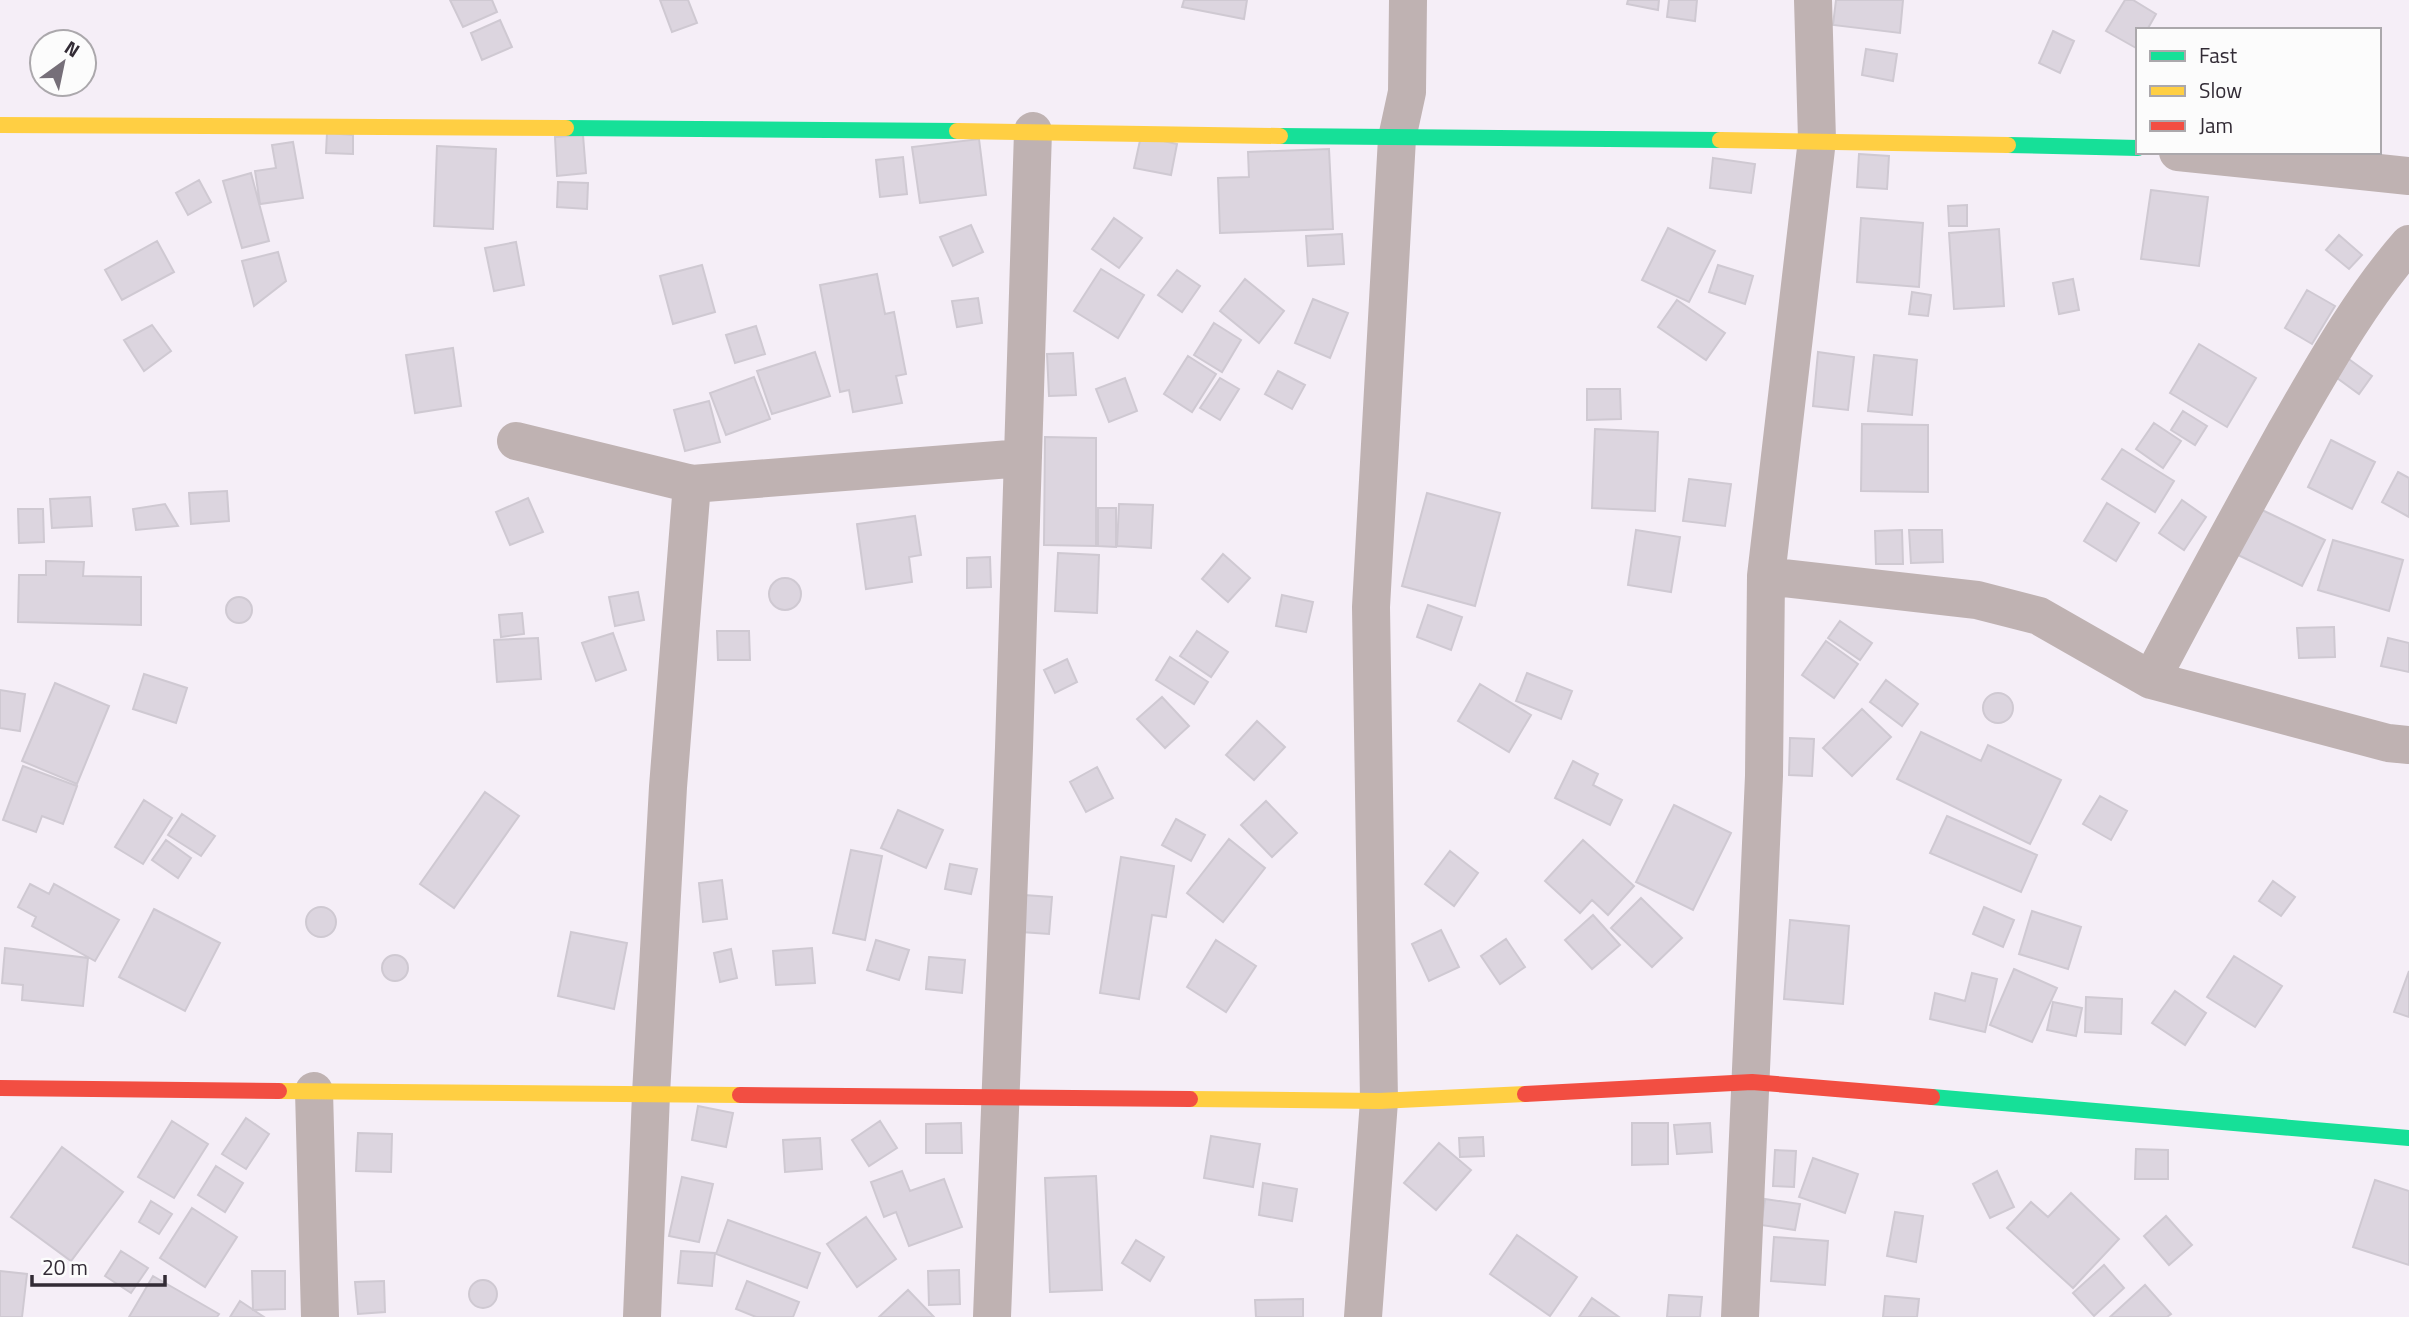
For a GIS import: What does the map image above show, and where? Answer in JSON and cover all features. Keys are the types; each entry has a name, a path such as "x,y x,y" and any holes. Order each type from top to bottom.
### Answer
{"street":[{"path":"1363,1317 1379,1101 1371,607 1397,138 1407,92 1408,0"},
{"path":"1740,1317 1764,776 1766,576 1817,140 1813,0"},
{"path":"0,125 1033,131 1397,138 1817,140 2136,148"},
{"path":"992,1317 1014,762 1033,131"},
{"path":"2197,154 2409,176"},
{"path":"2151,680 2219,550 2337,343 2409,244"},
{"path":"516,441 692,484 1023,458"},
{"path":"642,1317 668,787 692,484"},
{"path":"1766,576 1977,600 2039,616 2151,680 2388,743 2409,745"},
{"path":"0,1088 1379,1101 1752,1082 2409,1138"},
{"path":"313,1091 320,1317"}],"building":[{"path":"450,0 492,0 497,12 463,27"},
{"path":"660,0 688,0 697,23 672,32"},
{"path":"1184,0 1247,0 1244,19 1182,7"},
{"path":"1628,0 1659,0 1658,10 1627,4"},
{"path":"1669,0 1697,0 1695,21 1667,17"},
{"path":"1836,0 1903,0 1900,33 1833,25"},
{"path":"2125,0 2133,0 2156,14 2148,28 2136,28 2136,48 2106,31"},
{"path":"500,20 512,47 482,60 471,33"},
{"path":"2053,31 2074,41 2060,73 2039,63"},
{"path":"1866,49 1897,54 1893,81 1862,75"},
{"path":"327,133 353,135 353,154 326,153"},
{"path":"583,135 586,173 557,176 555,137"},
{"path":"1141,136 1177,144 1171,175 1134,168"},
{"path":"979,139 986,195 920,203 912,147"},
{"path":"293,142 303,198 260,204 255,171 276,168 272,145"},
{"path":"437,146 496,149 493,229 434,226"},
{"path":"1329,149 1333,229 1220,233 1218,178 1249,177 1248,152"},
{"path":"1859,154 1889,156 1887,189 1857,187"},
{"path":"903,157 907,194 880,197 876,160"},
{"path":"1713,158 1755,164 1751,193 1710,188"},
{"path":"251,173 269,241 242,248 223,181"},
{"path":"199,180 211,202 188,215 176,193"},
{"path":"558,182 588,183 587,209 557,207"},
{"path":"2151,190 2208,197 2199,266 2141,259"},
{"path":"1967,205 1967,226 1949,226 1948,206"},
{"path":"1114,218 1142,238 1119,268 1092,249"},
{"path":"1861,218 1923,223 1919,287 1857,282"},
{"path":"971,225 983,252 953,266 940,237"},
{"path":"1668,228 1715,251 1689,302 1642,280"},
{"path":"1999,229 2004,306 1954,309 1949,233"},
{"path":"1342,234 1344,264 1308,266 1306,236"},
{"path":"2339,235 2362,255 2349,269 2326,250"},
{"path":"157,241 174,272 122,300 105,270"},
{"path":"516,242 524,285 494,291 485,248"},
{"path":"278,252 286,281 254,306 242,261"},
{"path":"702,265 715,312 673,324 660,276"},
{"path":"1718,265 1753,276 1745,304 1709,292"},
{"path":"1101,269 1144,295 1118,338 1074,311"},
{"path":"1177,270 1200,286 1182,312 1158,295"},
{"path":"877,274 885,314 894,312 906,374 896,376 902,403 853,412 849,390 840,392 820,285"},
{"path":"1245,279 1284,311 1259,343 1220,311"},
{"path":"2073,279 2079,310 2059,314 2053,283"},
{"path":"2307,290 2335,306 2312,344 2285,328"},
{"path":"1912,292 1931,295 1928,316 1909,314"},
{"path":"978,298 982,323 957,327 952,301"},
{"path":"1313,299 1348,313 1330,358 1295,343"},
{"path":"1677,300 1725,333 1706,360 1658,327"},
{"path":"1214,323 1241,340 1222,372 1194,355"},
{"path":"152,325 171,351 144,371 124,340"},
{"path":"756,326 765,354 735,363 726,335"},
{"path":"2199,344 2256,378 2227,427 2170,393"},
{"path":"453,348 461,406 415,413 406,355"},
{"path":"815,352 830,396 772,414 757,371"},
{"path":"1818,352 1854,357 1848,410 1813,406"},
{"path":"1073,353 1076,395 1049,396 1047,354"},
{"path":"1874,355 1917,360 1912,415 1868,411"},
{"path":"1188,356 1216,374 1192,412 1164,394"},
{"path":"2346,357 2372,376 2359,394 2333,375"},
{"path":"1278,371 1305,385 1292,409 1265,394"},
{"path":"754,377 770,419 726,435 710,393"},
{"path":"1125,378 1137,411 1109,422 1096,389"},
{"path":"1220,378 1239,389 1220,420 1200,408"},
{"path":"1587,389 1620,389 1621,419 1587,420"},
{"path":"709,401 720,442 685,451 674,410"},
{"path":"2183,411 2207,426 2195,445 2171,430"},
{"path":"2154,423 2181,441 2163,468 2136,449"},
{"path":"1862,424 1928,425 1928,492 1861,491"},
{"path":"1595,429 1658,432 1655,511 1592,508"},
{"path":"1045,437 1096,438 1096,546 1044,545"},
{"path":"2331,440 2375,462 2352,509 2308,487"},
{"path":"2122,449 2174,481 2155,512 2102,479"},
{"path":"2398,472 2409,478 2409,517 2382,502"},
{"path":"1689,479 1731,484 1725,526 1683,521"},
{"path":"227,491 229,521 191,524 189,493"},
{"path":"1427,493 1500,513 1475,606 1402,586"},
{"path":"90,497 92,526 52,528 50,499"},
{"path":"528,498 543,532 510,545 496,512"},
{"path":"2182,500 2206,517 2184,550 2159,533"},
{"path":"2107,503 2139,523 2116,561 2084,541"},
{"path":"165,504 178,526 136,530 133,509"},
{"path":"1119,504 1153,505 1151,548 1117,546"},
{"path":"1098,508 1116,508 1116,547 1098,546"},
{"path":"18,509 43,509 44,542 19,543"},
{"path":"2260,509 2325,540 2302,586 2238,555"},
{"path":"915,516 921,555 909,557 912,582 866,589 857,524"},
{"path":"1636,530 1680,537 1671,592 1628,585"},
{"path":"1902,530 1903,564 1876,564 1875,531"},
{"path":"1909,530 1942,530 1943,562 1911,563"},
{"path":"2333,540 2403,560 2389,611 2318,590"},
{"path":"1058,553 1099,555 1097,613 1055,611"},
{"path":"1223,554 1250,578 1228,602 1202,579"},
{"path":"990,557 991,587 967,588 967,558"},
{"path":"46,561 84,562 83,576 141,577 141,625 18,622 19,575 46,575"},
{"path":"785,578 797,582 801,594 797,606 785,610 773,606 769,594 773,582"},
{"path":"638,592 644,620 615,626 609,597"},
{"path":"1282,595 1313,602 1306,632 1276,626"},
{"path":"239,597 248,601 252,610 248,619 239,623 230,619 226,610 230,601"},
{"path":"1428,605 1462,617 1451,650 1417,637"},
{"path":"522,613 524,634 501,637 499,615"},
{"path":"1840,621 1872,643 1860,660 1828,638"},
{"path":"2334,627 2335,657 2299,658 2297,628"},
{"path":"717,631 749,631 750,660 718,660"},
{"path":"1197,631 1228,652 1211,677 1180,656"},
{"path":"613,633 626,670 596,681 582,643"},
{"path":"538,638 541,679 497,682 494,640"},
{"path":"2388,638 2409,643 2409,672 2381,666"},
{"path":"1826,641 1858,664 1834,698 1802,675"},
{"path":"1170,657 1208,682 1194,704 1156,680"},
{"path":"1067,659 1077,682 1055,693 1044,670"},
{"path":"1527,673 1572,691 1561,719 1516,701"},
{"path":"144,674 187,688 176,723 133,709"},
{"path":"1886,680 1918,704 1902,726 1870,702"},
{"path":"55,683 109,706 77,784 22,761"},
{"path":"1480,684 1531,715 1509,752 1458,721"},
{"path":"0,690 25,694 20,731 0,728"},
{"path":"1998,693 2009,697 2013,708 2009,719 1998,723 1987,719 1983,708 1987,697"},
{"path":"1162,697 1189,726 1165,748 1137,719"},
{"path":"1862,709 1891,737 1852,776 1823,748"},
{"path":"1257,721 1285,747 1254,780 1226,755"},
{"path":"1921,732 1981,761 1988,745 2061,780 2030,844 1897,779"},
{"path":"1790,738 1814,739 1812,776 1789,775"},
{"path":"1573,761 1598,774 1593,785 1622,800 1610,825 1555,798"},
{"path":"23,766 77,786 63,824 42,816 36,832 3,820"},
{"path":"1097,767 1113,798 1086,812 1070,782"},
{"path":"485,792 519,816 454,908 420,884"},
{"path":"2100,796 2127,811 2111,840 2083,824"},
{"path":"144,800 172,818 143,864 115,847"},
{"path":"1266,801 1297,833 1272,857 1241,825"},
{"path":"1674,805 1731,833 1693,910 1636,882"},
{"path":"898,810 943,830 926,868 881,848"},
{"path":"182,814 215,836 201,856 168,835"},
{"path":"1947,816 2037,855 2021,892 1930,853"},
{"path":"1176,819 1205,835 1191,861 1162,845"},
{"path":"1229,839 1265,868 1223,922 1187,893"},
{"path":"166,840 191,858 178,878 152,860"},
{"path":"1583,840 1634,886 1608,915 1592,900 1580,913 1545,881"},
{"path":"851,850 882,856 865,940 833,933"},
{"path":"1450,851 1478,873 1454,906 1425,884"},
{"path":"1121,857 1174,866 1166,917 1152,915 1139,999 1100,993"},
{"path":"950,864 977,869 971,894 945,889"},
{"path":"722,880 727,919 703,922 699,883"},
{"path":"2273,881 2295,897 2281,916 2259,901"},
{"path":"30,884 49,894 54,884 119,920 95,961 32,926 36,917 18,907"},
{"path":"1024,895 1052,897 1049,934 1021,932"},
{"path":"1641,898 1682,938 1652,967 1611,928"},
{"path":"321,907 332,911 336,922 332,933 321,937 310,933 306,922 310,911"},
{"path":"1984,907 2014,920 2003,947 1973,934"},
{"path":"154,909 220,943 185,1011 119,977"},
{"path":"2032,911 2081,927 2068,969 2019,954"},
{"path":"1593,915 1620,945 1592,969 1565,940"},
{"path":"1790,920 1849,926 1843,1004 1784,999"},
{"path":"1441,930 1459,967 1429,981 1412,944"},
{"path":"571,932 627,943 614,1009 558,996"},
{"path":"1506,939 1525,967 1500,984 1481,956"},
{"path":"876,940 909,950 899,980 867,970"},
{"path":"1216,940 1256,966 1226,1012 1187,987"},
{"path":"5,948 88,958 83,1006 22,1000 23,985 2,983"},
{"path":"812,948 815,983 776,985 773,951"},
{"path":"731,949 737,978 720,982 714,953"},
{"path":"395,955 404,959 408,968 404,977 395,981 386,977 382,968 386,959"},
{"path":"2234,956 2282,986 2255,1027 2207,997"},
{"path":"929,957 965,960 962,993 926,989"},
{"path":"2014,969 2057,988 2032,1042 1990,1025"},
{"path":"2409,971 2409,1017 2394,1012"},
{"path":"1972,973 1997,979 1985,1032 1930,1019 1935,993 1965,1001"},
{"path":"2175,991 2206,1013 2185,1045 2152,1023"},
{"path":"2086,997 2122,999 2121,1034 2085,1032"},
{"path":"2053,1002 2082,1008 2076,1036 2047,1030"},
{"path":"698,1106 733,1113 726,1147 692,1140"},
{"path":"246,1118 269,1134 246,1169 222,1154"},
{"path":"172,1121 208,1144 174,1198 138,1177"},
{"path":"880,1121 897,1148 869,1166 852,1140"},
{"path":"961,1123 962,1153 926,1153 926,1124"},
{"path":"1632,1123 1668,1123 1668,1164 1632,1165"},
{"path":"1710,1123 1712,1152 1677,1154 1674,1125"},
{"path":"358,1133 392,1134 391,1172 356,1171"},
{"path":"1211,1136 1260,1144 1253,1187 1204,1178"},
{"path":"1483,1137 1484,1156 1460,1157 1459,1138"},
{"path":"820,1138 822,1169 785,1172 783,1140"},
{"path":"1439,1143 1471,1170 1436,1210 1404,1183"},
{"path":"62,1147 123,1192 71,1261 11,1217"},
{"path":"2136,1149 2168,1150 2168,1179 2135,1179"},
{"path":"1775,1150 1796,1151 1794,1187 1773,1186"},
{"path":"1813,1158 1858,1174 1845,1213 1799,1197"},
{"path":"216,1166 243,1183 225,1212 198,1195"},
{"path":"902,1171 910,1191 944,1179 962,1227 909,1246 896,1212 884,1217 871,1182"},
{"path":"1997,1171 2014,1207 1990,1218 1973,1184"},
{"path":"1096,1176 1102,1290 1050,1292 1045,1178"},
{"path":"682,1177 713,1184 699,1242 669,1236"},
{"path":"2375,1180 2409,1191 2409,1265 2353,1247"},
{"path":"1263,1183 1297,1189 1292,1221 1259,1215"},
{"path":"2071,1193 2119,1239 2073,1288 2007,1228 2031,1202 2048,1217"},
{"path":"1765,1199 1800,1204 1795,1230 1761,1225"},
{"path":"151,1201 172,1214 159,1234 139,1222"},
{"path":"192,1208 237,1237 205,1287 160,1258"},
{"path":"1895,1212 1923,1216 1916,1262 1887,1256"},
{"path":"2166,1216 2192,1245 2169,1265 2144,1236"},
{"path":"866,1217 896,1259 857,1287 827,1244"},
{"path":"728,1220 820,1253 807,1288 716,1254"},
{"path":"1517,1235 1577,1277 1550,1316 1490,1274"},
{"path":"1774,1237 1828,1241 1825,1285 1771,1281"},
{"path":"1136,1240 1164,1257 1150,1281 1122,1263"},
{"path":"121,1251 148,1268 131,1293 105,1276"},
{"path":"681,1251 715,1253 712,1286 678,1283"},
{"path":"2104,1265 2124,1288 2094,1316 2073,1293"},
{"path":"959,1270 960,1304 929,1305 928,1271"},
{"path":"0,1271 27,1274 22,1317 0,1317"},
{"path":"252,1271 285,1271 285,1309 253,1310"},
{"path":"153,1276 219,1314 217,1317 129,1317"},
{"path":"483,1280 493,1284 497,1294 493,1304 483,1308 473,1304 469,1294 473,1284"},
{"path":"384,1281 385,1312 358,1314 355,1282"},
{"path":"747,1281 799,1302 793,1317 756,1317 736,1309"},
{"path":"2145,1285 2171,1314 2167,1317 2110,1317"},
{"path":"908,1290 934,1317 879,1317"},
{"path":"1669,1295 1702,1297 1700,1317 1667,1317"},
{"path":"1885,1296 1919,1299 1917,1317 1883,1317"},
{"path":"1592,1298 1619,1317 1579,1317"},
{"path":"1303,1299 1303,1317 1256,1317 1255,1300"},
{"path":"240,1301 264,1317 230,1317"}],"traffic: fast":[{"path":"566,128 957,131"},
{"path":"1280,136 1720,140"},
{"path":"2008,145 2136,148"},
{"path":"1932,1097 2409,1138"}],"traffic: slow":[{"path":"0,125 566,128"},
{"path":"957,131 1280,136"},
{"path":"1720,140 2008,145"},
{"path":"279,1091 740,1095"},
{"path":"1190,1099 1379,1101 1525,1094"}],"traffic: jam":[{"path":"1525,1094 1752,1082 1932,1097"},
{"path":"0,1088 279,1091"},
{"path":"740,1095 1190,1099"}]}
